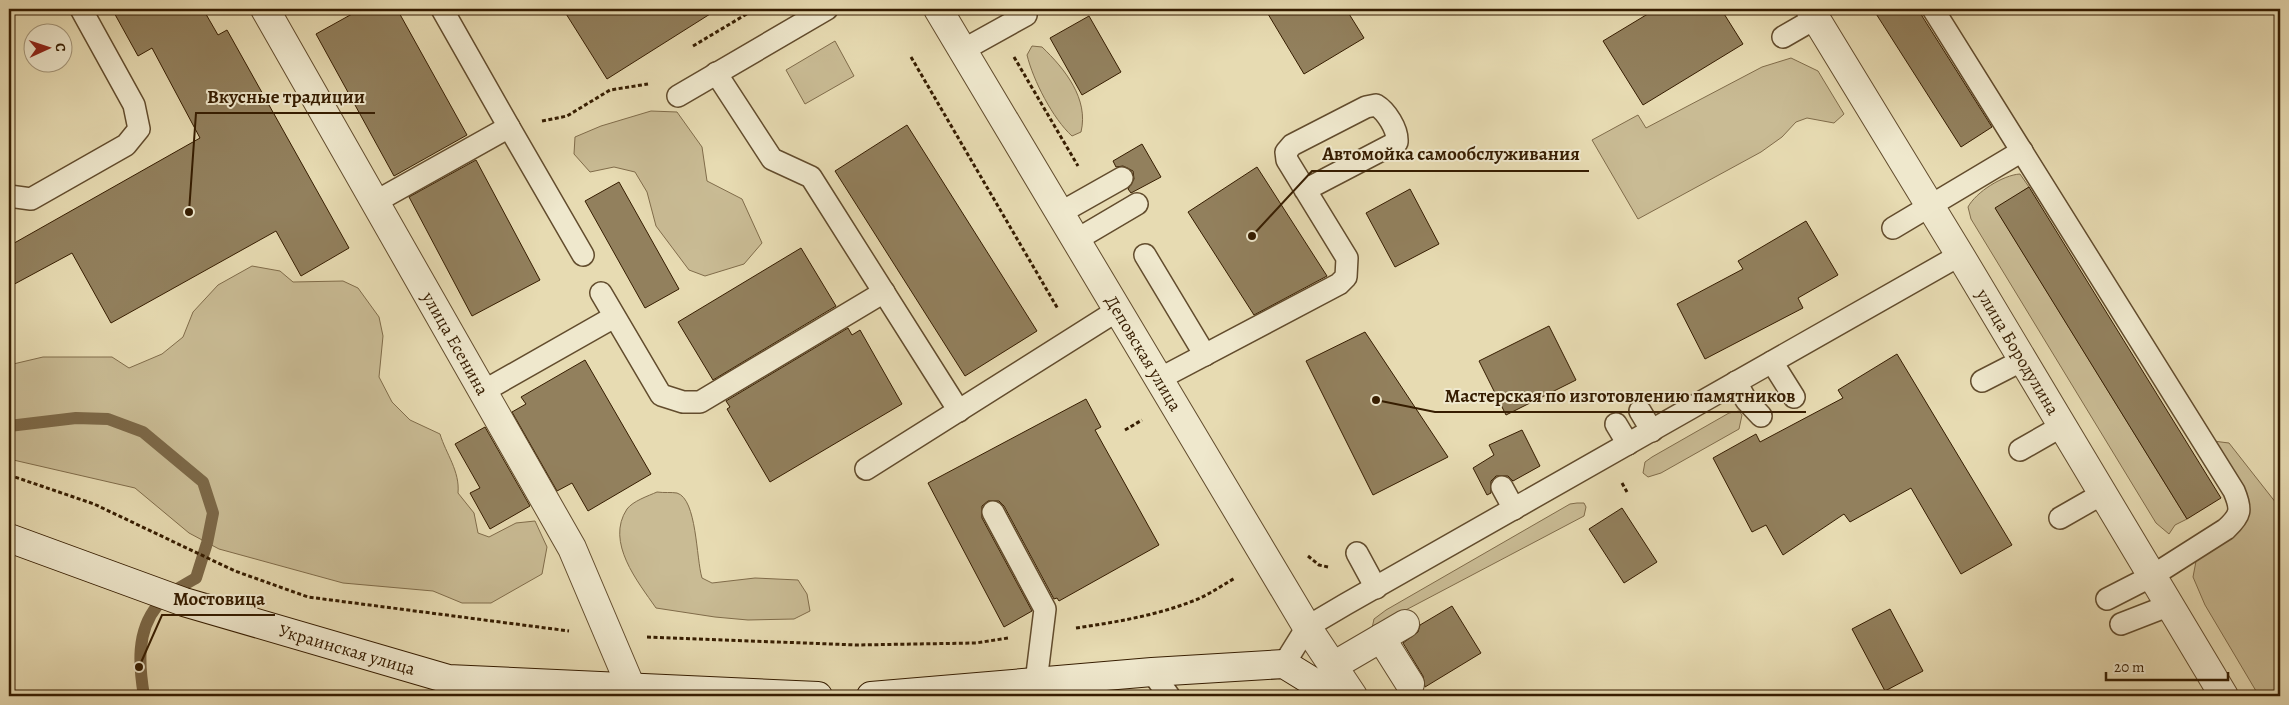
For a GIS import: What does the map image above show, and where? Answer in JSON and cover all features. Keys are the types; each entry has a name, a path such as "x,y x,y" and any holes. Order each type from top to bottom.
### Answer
{"street":[{"name":"улица Есенина","path":"265,9 572,548 632,692"},
{"name":"Деповская улица","path":"938,9 1267,560 1353,696"},
{"name":"улица Бородулина","path":"1813,13 1960,254 2224,696"},
{"name":"Украинская улица","path":"9,538 184,602 448,679 632,692 818,696"},
{"path":"1333,666 1405,624"},
{"path":"1381,638 1410,684"},
{"path":"871,696 1036,689 1152,672 1284,664 1336,696"}],"lane":[{"path":"9,196 31,199 126,146 139,130 134,105 81,9"},
{"path":"442,9 583,256"},
{"path":"678,96 826,9"},
{"path":"1933,9 2234,491 2241,506 2237,519 2226,529 2152,576 2107,599"},
{"path":"1783,37 1813,13"},
{"path":"963,50 1026,15"},
{"path":"716,73 772,159 811,177 959,411"},
{"path":"1159,379 1339,284 1346,277 1347,258 1305,190 1287,160 1286,152 1292,145 1366,107 1376,105 1382,108 1398,134 1397,142 1305,190"},
{"path":"375,202 509,127"},
{"path":"1893,228 2022,151"},
{"path":"1060,213 1122,178"},
{"path":"1076,240 1137,204"},
{"path":"1284,664 1308,627 1960,254"},
{"path":"1145,255 1204,355"},
{"path":"601,293 661,394 683,402 700,402 884,292"},
{"path":"866,469 1118,310"},
{"path":"482,392 614,317"},
{"path":"1982,381 2023,360"},
{"path":"1772,362 1794,397"},
{"path":"1736,382 1746,400 1761,416"},
{"path":"1640,410 1652,430"},
{"path":"1616,424 1628,444"},
{"path":"2020,450 2062,426"},
{"path":"1502,487 1514,509"},
{"path":"2060,518 2102,494"},
{"path":"992,512 1045,609 1036,689"},
{"path":"1358,553 1376,588"},
{"path":"2121,624 2170,605"},
{"path":"1152,672 1169,696"}],"path":[{"path":"911,57 1074,338"},
{"path":"509,127 567,116 610,90 648,84"},
{"path":"9,475 94,504 235,571 308,597 609,636 856,645 976,643 1125,621 1170,609 1200,598 1267,560"}],"shaded area":[{"path":"835,41 854,76 805,104 786,70"},
{"path":"1032,46 1042,47 1059,65 1073,85 1082,108 1081,132 1072,136 1058,120 1045,99 1027,55"},
{"path":"1791,58 1818,71 1844,114 1834,123 1807,118 1796,122 1782,137 1761,152 1638,219 1592,140 1638,115 1646,128 1762,67"},
{"path":"651,111 677,112 702,147 707,181 742,199 762,243 744,264 705,276 689,270 656,226 647,192 635,172 614,167 590,172 574,154 575,137 601,126"},
{"path":"2020,174 2029,187 1996,209 2187,519 2175,525 2169,534 2156,523 1971,219 1968,207 1983,190 2006,177"},
{"path":"252,266 280,271 293,282 343,281 358,288 379,317 383,336 379,377 392,402 410,420 440,434 455,470 458,493 474,513 478,533 489,537 516,523 535,521 547,547 542,574 491,603 462,603 433,591 343,583 219,549 189,533 135,488 9,459 9,365 43,357 112,357 129,368 162,354 183,337 193,312 218,285"},
{"path":"1739,411 1742,415 1739,429 1661,473 1648,477 1643,473 1645,462 1652,457 1729,413"},
{"path":"2213,441 2229,443 2280,508 2280,696 2259,696 2205,605 2193,577 2197,556 2234,530"},
{"path":"657,492 677,493 684,498 695,530 702,578 712,583 755,578 798,580 807,594 810,611 794,619 748,620 656,608 626,561 620,535 621,522 627,509 637,501"},
{"path":"1584,503 1586,507 1584,516 1402,612 1371,633 1374,619 1386,610 1570,504"}],"building":[{"path":"112,9 203,9 218,35 227,30 349,248 301,276 276,231 111,323 72,253 9,287 9,246 200,138 152,48 138,56"},
{"path":"361,9 397,9 467,135 394,176 316,34"},
{"path":"563,9 718,9 607,79"},
{"path":"1265,9 1346,9 1364,38 1304,74"},
{"path":"1656,9 1721,9 1743,44 1643,105 1603,41"},
{"path":"1873,9 1920,9 1922,16 1992,127 1961,147"},
{"path":"1089,16 1121,72 1082,95 1050,38"},
{"path":"907,125 1037,331 965,376 835,171"},
{"path":"1142,144 1161,177 1131,193 1128,189 1134,179 1133,171 1123,166 1116,167 1113,161"},
{"path":"476,160 540,280 472,316 409,197"},
{"path":"1257,167 1327,276 1254,315 1188,212"},
{"path":"619,182 679,289 645,308 585,201"},
{"path":"2029,187 2221,498 2187,519 1995,208"},
{"path":"1410,189 1439,244 1395,267 1366,213"},
{"path":"1806,221 1838,275 1798,298 1803,308 1705,359 1677,304 1743,269 1738,261"},
{"path":"801,248 836,306 713,380 678,322"},
{"path":"1549,326 1576,380 1506,415 1479,361"},
{"path":"848,328 852,335 860,330 902,404 770,482 727,409 730,407 726,401"},
{"path":"1365,332 1448,457 1373,495 1306,361"},
{"path":"1897,354 2012,545 1961,574 1911,488 1850,522 1844,514 1783,555 1766,525 1752,532 1713,458 1756,434 1760,442 1843,398 1838,390"},
{"path":"585,360 651,474 588,511 572,483 557,491 512,412 526,404 521,397"},
{"path":"1086,399 1101,427 1095,430 1159,545 1059,601 1057,598 1054,599 1004,506 999,501 988,501 982,506 982,518 1032,611 1004,627 928,483"},
{"path":"485,427 530,506 490,529 470,493 480,488 455,444"},
{"path":"1522,430 1540,466 1513,481 1508,476 1496,476 1491,481 1491,493 1487,495 1473,468 1494,455 1489,445"},
{"path":"1622,508 1657,562 1624,583 1589,529"},
{"path":"1452,606 1481,653 1425,687 1423,676 1403,643 1418,632 1420,625"},
{"path":"1890,609 1923,671 1885,691 1852,629"}],"waterway":[{"path":"9,426 76,418 108,419 143,432 203,482 213,513 207,543 196,578 165,598 150,616 145,627 140,661 144,696"}],"place":[{"name":"Вкусные традиции","path":"189,212"},
{"name":"Автомойка самообслуживания","path":"1252,236"},
{"name":"Мастерская по изготовлению памятников","path":"1376,400"},
{"name":"Мостовица","path":"139,667"}]}
